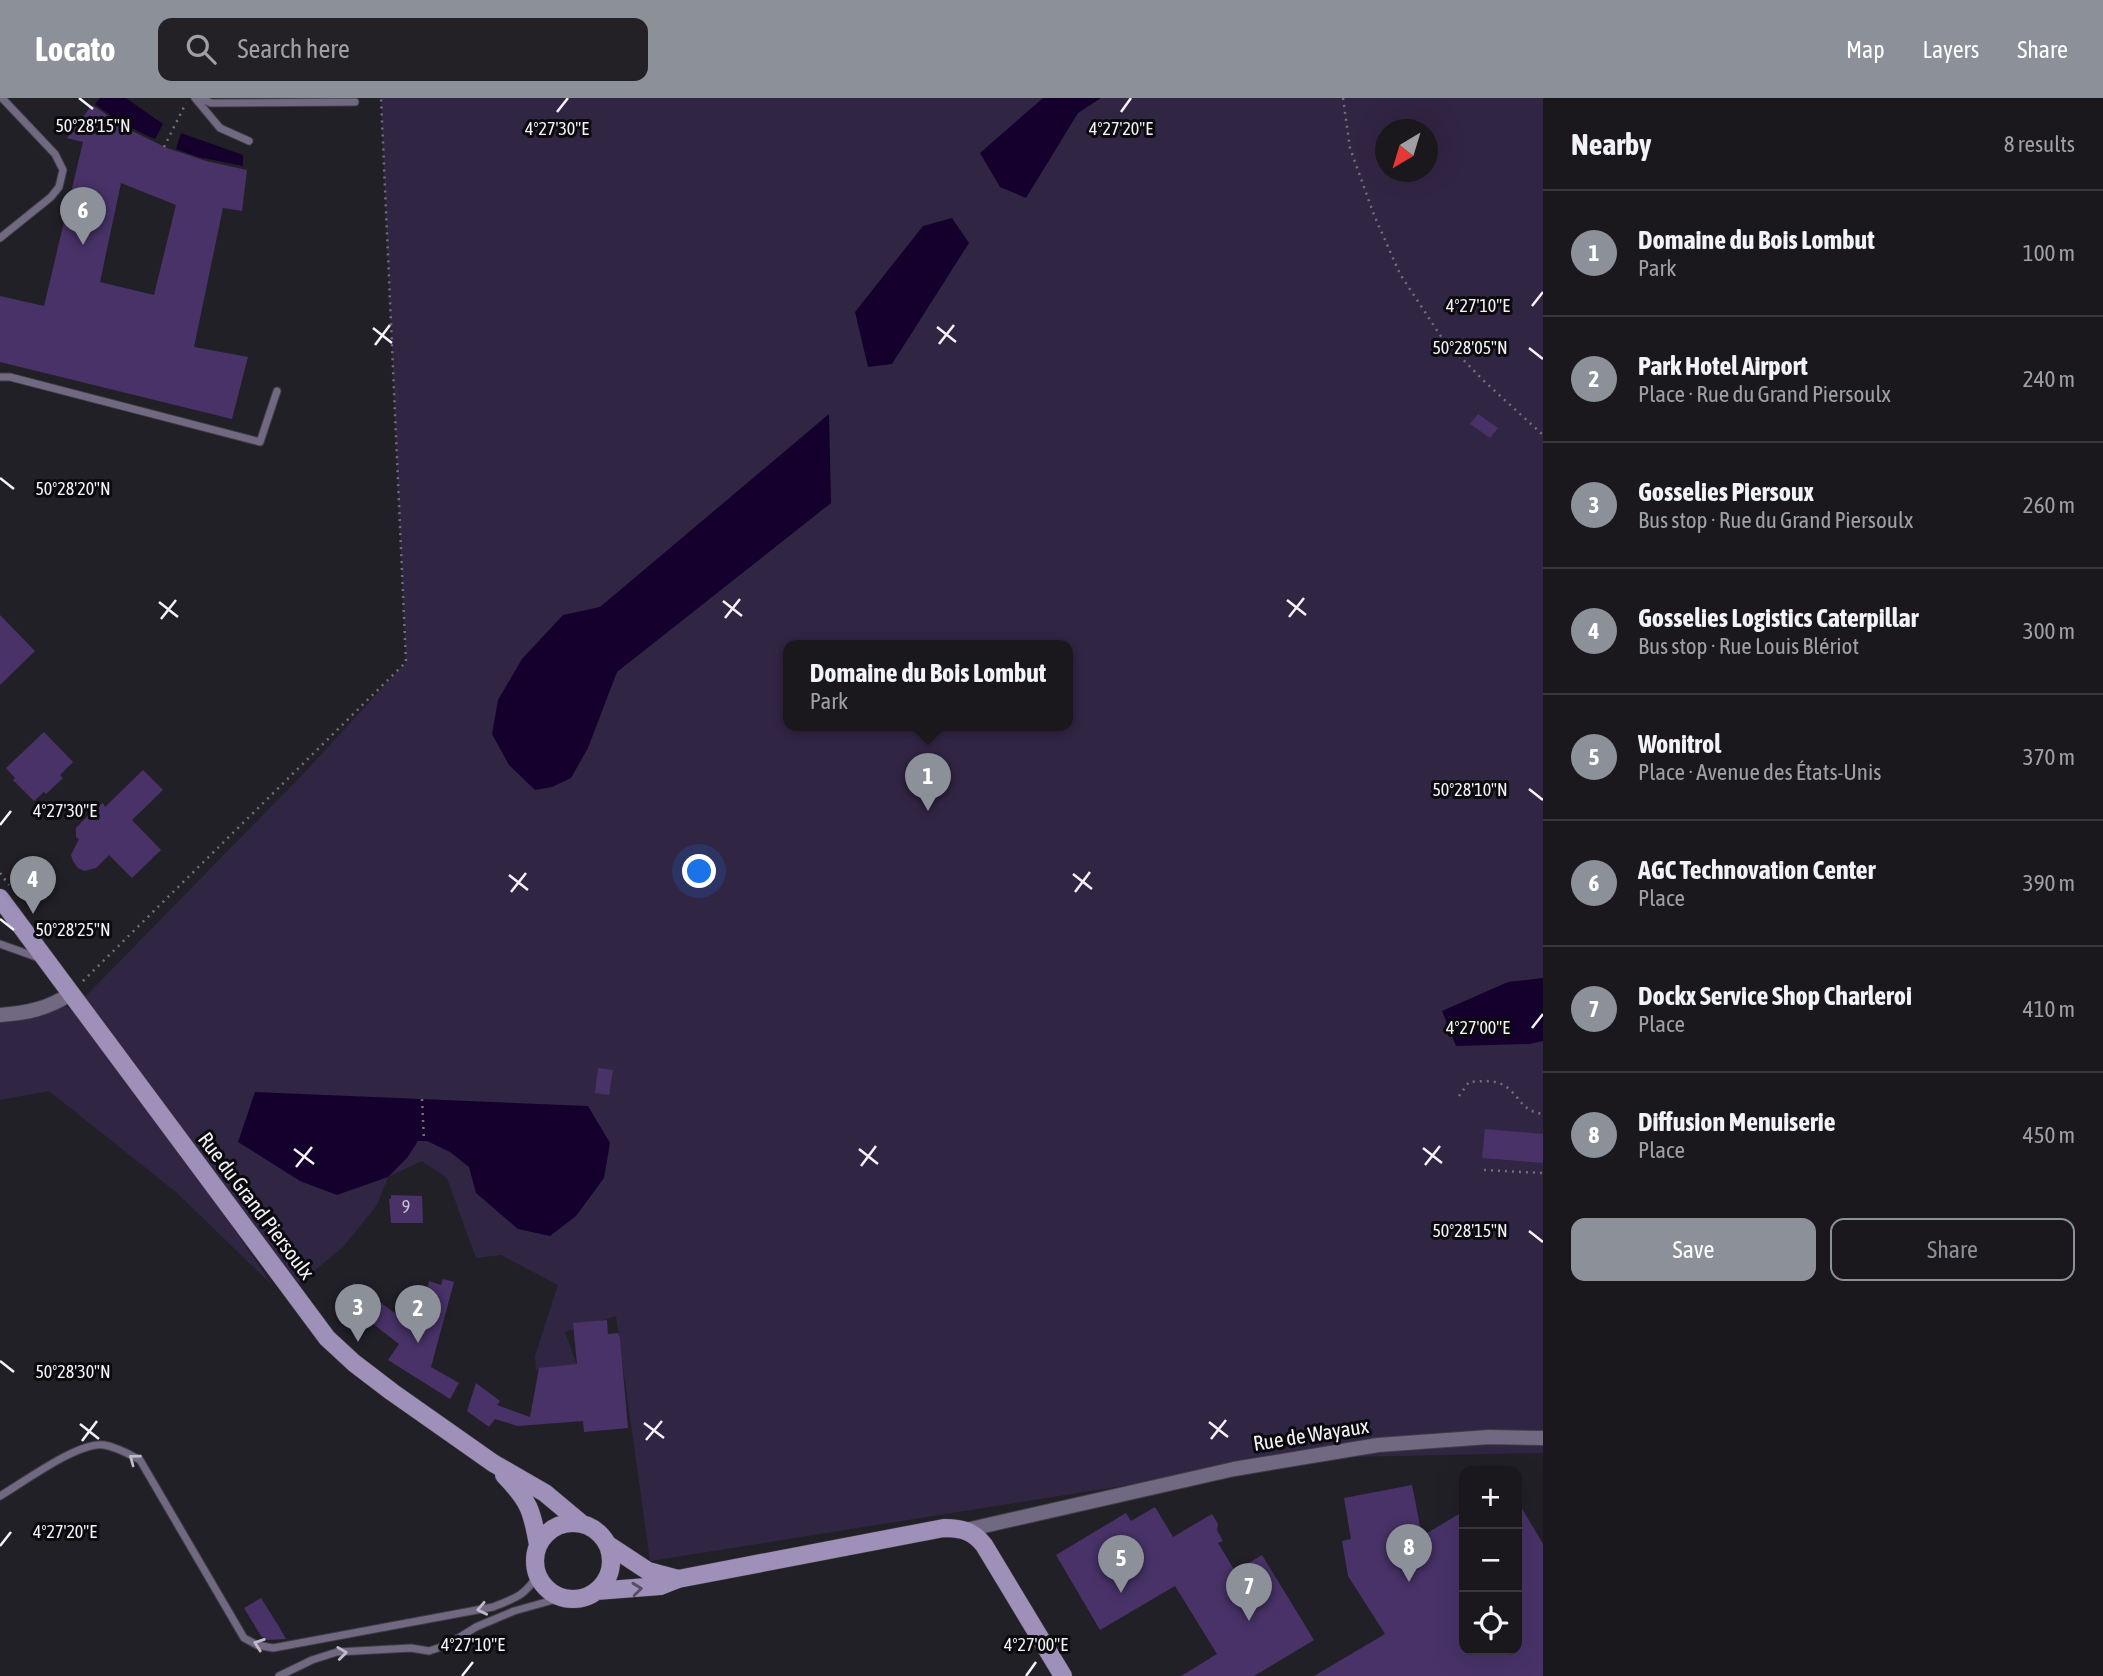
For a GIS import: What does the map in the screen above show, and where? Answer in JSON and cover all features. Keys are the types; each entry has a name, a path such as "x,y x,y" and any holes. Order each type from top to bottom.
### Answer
{"street":[{"name":"Rue du Grand Piersoulx","path":"0,898 327,1338 354,1363 493,1463 545,1493 582,1524"},
{"path":"0,1015 36,1011 70,994"},
{"name":"Rue de Wayaux","path":"966,1530 1234,1469 1365,1447 1489,1437 1543,1438"},
{"name":"Rue du Grand Piersoulx","path":"493,1463 530,1507 538,1545"},
{"path":"596,1591 610,1570 610,1553 597,1531 582,1524 561,1525 551,1530 538,1545 535,1560 538,1575 553,1593 575,1598 596,1591 660,1586 678,1579 944,1528 966,1530 978,1537 984,1545 1063,1676"},
{"path":"607,1545 658,1576 678,1579"}],"lane":[{"path":"0,238 51,197 59,187 64,170 55,154 2,98"},
{"path":"195,98 220,128 249,141"},
{"path":"201,98 211,103 355,102"},
{"path":"0,377 10,377 260,442 276,391"},
{"path":"0,944 46,960"},
{"path":"0,1496 83,1447 103,1445 121,1450 140,1460 244,1638 257,1645 272,1648 493,1607 527,1592 538,1575"},
{"path":"279,1676 312,1660 337,1652 411,1648 429,1651 447,1645 476,1627 514,1611 564,1597"}],"path":[{"path":"163,147 188,98"},
{"path":"70,994 405,662 381,98"},
{"path":"1343,98 1350,149 1374,215 1400,274 1442,338 1543,435"},
{"path":"1459,1097 1469,1082 1489,1081 1506,1086 1528,1112 1543,1114"},
{"path":"422,1099 424,1141"},
{"path":"1484,1170 1543,1173"}],"shaded area":[{"path":"100,98 126,98 163,124 155,139 124,124 95,104"},
{"path":"381,98 1543,98 1543,1453 1298,1458 650,1561 616,1316 565,1332 577,1365 536,1370 535,1356 558,1285 501,1255 476,1258 447,1178 422,1161 388,1177 377,1205 343,1247 291,1290 102,1038 273,1286 176,1192 49,1091 0,1100 0,1009 56,1004 82,1011 78,1004 306,771 406,662"},
{"path":"1043,98 1101,98 1078,113 1026,198 1000,187 980,153"},
{"path":"181,133 243,155 243,166 198,157 176,149"},
{"path":"952,218 969,243 892,364 868,367 855,312 923,226"},
{"path":"829,414 831,503 617,672 588,748 571,778 552,787 535,790 509,765 492,734 498,700 522,659 563,615 600,607"},
{"path":"1543,978 1543,1041 1529,1044 1456,1046 1442,1011 1508,982"},
{"path":"255,1092 588,1106 610,1143 604,1178 576,1216 550,1236 518,1229 476,1193 469,1167 450,1152 427,1141 418,1141 407,1158 388,1177 337,1195 300,1181 238,1142"}],"building":[{"path":"92,105 130,130 167,148 206,161 247,170 242,211 223,208 194,347 248,357 232,419 0,362 0,296 44,306 83,142 67,138","holes":["121,183 176,205 154,295 100,282"]},
{"path":"1478,414 1498,428 1490,438 1470,424"},
{"path":"0,615 35,651 0,685"},
{"path":"44,732 73,762 60,775 63,778 34,801 13,780 15,778 6,768"},
{"path":"143,770 163,790 132,820 161,850 132,878 109,855 96,868 84,871 78,868 71,855 79,839 76,837 76,828 96,807 103,803 105,807"},
{"path":"598,1068 613,1070 609,1095 595,1093"},
{"path":"1485,1129 1543,1134 1543,1163 1482,1158"},
{"path":"391,1195 422,1196 423,1223 391,1223"},
{"path":"443,1279 454,1282 431,1367 459,1383 450,1399 388,1360 399,1344 356,1314 344,1304 346,1300 341,1296 354,1283 415,1328 417,1319 421,1320 429,1281 441,1285"},
{"path":"607,1320 608,1334 618,1333 620,1338 628,1428 584,1432 583,1421 518,1426 495,1419 489,1427 467,1411 476,1383 500,1401 497,1405 530,1417 539,1368 577,1364 573,1323"},
{"path":"1412,1485 1422,1536 1459,1514 1459,1655 1522,1655 1522,1508 1543,1544 1543,1676 1314,1676 1385,1634 1348,1576 1342,1541 1351,1539 1344,1498"},
{"path":"1155,1507 1173,1537 1212,1514 1223,1541 1218,1543 1235,1571 1262,1555 1314,1640 1254,1676 1181,1676 1217,1654 1175,1586 1100,1630 1056,1555 1126,1513 1131,1521"},
{"path":"261,1598 286,1639 268,1640 261,1636 244,1608"}],"place":[{"name":"AGC Technovation Center","path":"83,245"},
{"name":"Domaine du Bois Lombut","path":"928,811"},
{"name":"Gosselies Logistics Caterpillar","path":"33,914"},
{"name":"Gosselies Piersoux","path":"358,1342"},
{"name":"Park Hotel Airport","path":"418,1343"},
{"name":"Diffusion Menuiserie","path":"1409,1582"},
{"name":"Wonitrol","path":"1121,1593"},
{"name":"Dockx Service Shop Charleroi","path":"1249,1621"}]}
